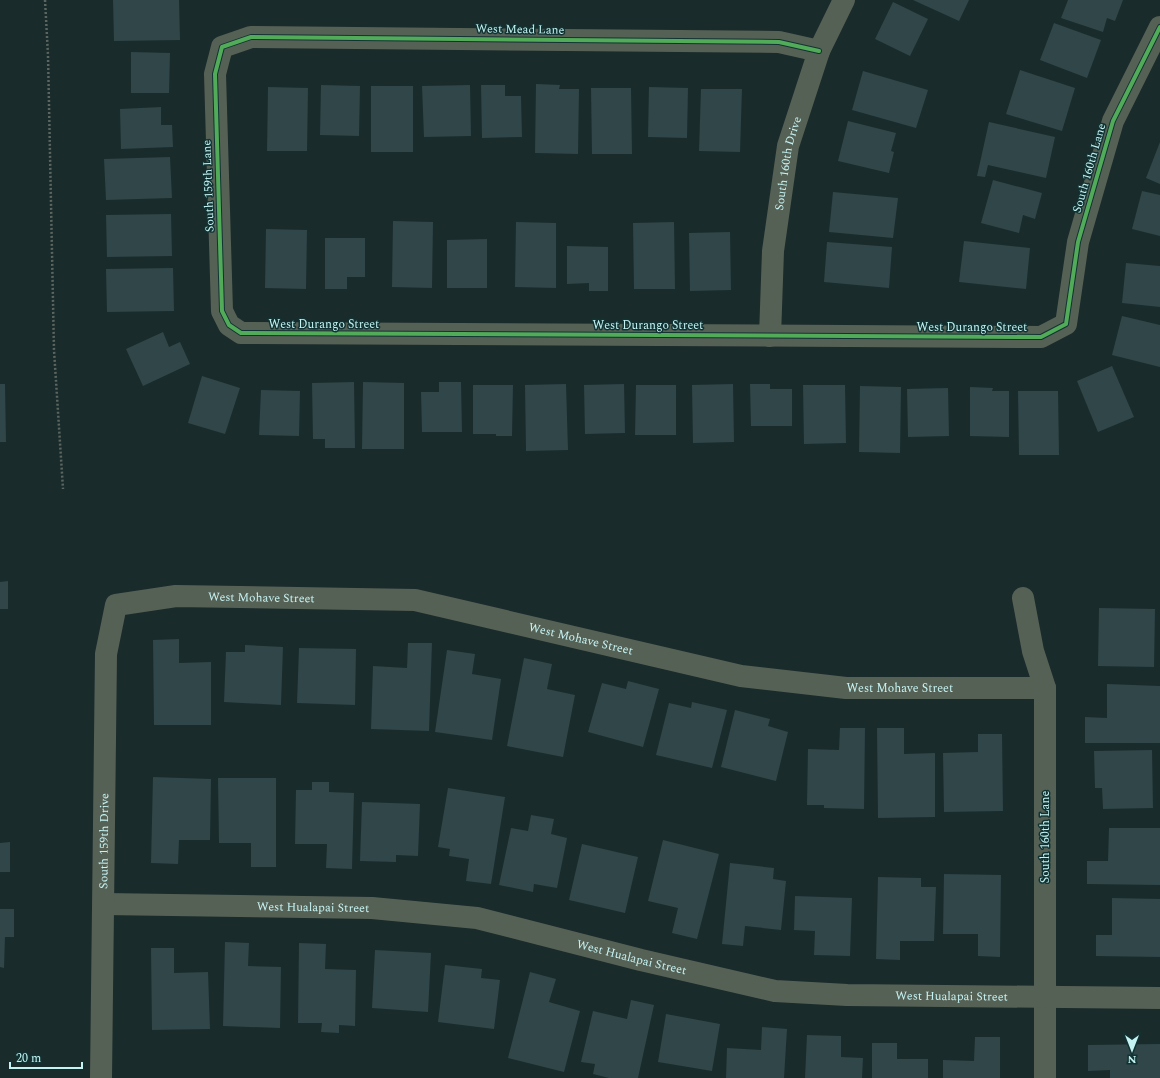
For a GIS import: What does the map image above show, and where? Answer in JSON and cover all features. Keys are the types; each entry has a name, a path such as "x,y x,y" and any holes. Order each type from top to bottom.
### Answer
{"street":[{"name":"South 160th Drive","path":"770,336 773,251 788,146 818,51 844,0"},
{"name":"South 160th Lane","path":"1066,324 1078,242 1113,121 1160,27"},
{"name":"West Mead Lane","path":"222,47 250,37 258,37 778,42 818,51"},
{"name":"South 159th Lane","path":"222,47 215,74 222,311 228,325"},
{"name":"West Durango Street","path":"228,325 241,333 1041,337 1066,324"},
{"name":"West Mohave Street","path":"116,605 176,596 415,600 741,676 846,688 1045,688"},
{"name":"South 160th Lane","path":"1023,598 1033,651 1045,688 1045,1078"},
{"name":"South 159th Drive","path":"101,1078 106,654 116,605"},
{"name":"West Hualapai Street","path":"104,904 372,908 477,918 641,960 775,991 846,995 1160,998"}],"path":[{"path":"45,0 48,62 54,350 63,489"}],"building":[{"path":"113,0 179,0 180,40 114,41"},
{"path":"913,0 969,0 959,21"},
{"path":"1068,0 1123,0 1115,21 1107,18 1103,32 1061,18"},
{"path":"893,2 928,19 910,56 875,39"},
{"path":"1054,23 1101,40 1087,78 1040,60"},
{"path":"131,52 170,53 169,93 131,93"},
{"path":"1020,70 1075,88 1062,131 1006,114"},
{"path":"863,71 928,90 916,128 852,110"},
{"path":"536,84 560,85 559,89 579,89 578,154 535,153"},
{"path":"321,85 360,86 359,136 320,135"},
{"path":"470,85 471,136 424,137 422,86"},
{"path":"481,85 505,85 505,96 521,96 522,137 482,138"},
{"path":"371,86 413,86 413,152 371,152"},
{"path":"268,87 308,88 307,151 267,151"},
{"path":"649,87 688,88 687,138 648,137"},
{"path":"591,88 631,88 632,154 592,154"},
{"path":"701,89 742,89 740,152 699,151"},
{"path":"161,107 161,125 172,125 173,147 121,149 120,109"},
{"path":"848,121 896,133 891,151 894,152 889,173 838,161"},
{"path":"989,122 1055,137 1046,178 988,165 985,177 977,176"},
{"path":"1160,142 1160,184 1146,178"},
{"path":"170,157 172,198 106,200 104,159"},
{"path":"993,180 1042,193 1035,219 1023,215 1019,233 981,223"},
{"path":"1142,191 1160,195 1160,236 1132,229"},
{"path":"833,192 898,198 893,238 829,232"},
{"path":"171,214 172,256 107,257 106,215"},
{"path":"393,221 433,222 432,288 392,287"},
{"path":"516,222 556,223 556,288 515,287"},
{"path":"674,222 675,289 634,289 633,223"},
{"path":"266,229 307,230 306,289 265,288"},
{"path":"730,232 731,290 690,291 689,233"},
{"path":"325,238 365,238 365,277 347,277 347,289 325,289"},
{"path":"487,239 487,288 447,288 447,240"},
{"path":"964,241 1030,248 1026,289 959,282"},
{"path":"827,242 892,247 889,288 824,282"},
{"path":"567,246 608,247 608,291 589,291 589,283 567,284"},
{"path":"1126,263 1160,266 1160,307 1122,303"},
{"path":"173,268 174,311 107,312 106,269"},
{"path":"1122,316 1160,325 1160,367 1112,355"},
{"path":"163,332 169,347 180,342 190,364 143,386 126,349"},
{"path":"1112,366 1134,417 1098,432 1077,381"},
{"path":"202,376 240,388 225,434 188,423"},
{"path":"354,382 355,448 325,448 325,439 313,439 312,383"},
{"path":"363,382 404,383 404,449 362,449"},
{"path":"439,382 461,382 462,432 422,432 421,392 439,392"},
{"path":"0,384 5,384 6,442 0,442"},
{"path":"566,384 568,450 526,451 525,385"},
{"path":"624,384 625,433 585,434 584,385"},
{"path":"733,384 734,442 693,443 692,385"},
{"path":"750,384 770,384 770,389 792,389 792,426 751,426"},
{"path":"473,385 513,385 512,436 473,434"},
{"path":"636,385 676,385 676,435 635,435"},
{"path":"803,385 845,385 846,443 804,444"},
{"path":"860,386 901,387 900,453 859,452"},
{"path":"970,387 993,388 992,391 1009,391 1009,437 970,436"},
{"path":"948,388 949,436 908,437 907,389"},
{"path":"261,390 300,391 299,436 259,435"},
{"path":"1018,391 1058,391 1059,455 1019,455"},
{"path":"8,581 8,609 0,609 0,582"},
{"path":"1099,608 1155,609 1154,667 1098,666"},
{"path":"179,639 179,663 211,662 211,725 154,725 153,640"},
{"path":"408,643 432,643 429,731 371,729 373,666 407,668"},
{"path":"245,645 283,647 281,705 224,702 226,652 245,652"},
{"path":"299,648 356,649 355,705 297,703"},
{"path":"447,650 475,654 472,674 501,679 492,740 435,732"},
{"path":"524,658 552,664 547,689 575,695 563,757 507,746"},
{"path":"628,681 659,689 643,747 588,732 602,683 626,689"},
{"path":"1107,684 1160,686 1160,743 1085,743 1085,717 1107,718"},
{"path":"692,702 727,710 712,768 656,755 669,703 691,708"},
{"path":"735,710 770,719 768,726 788,732 776,781 721,767"},
{"path":"840,728 865,728 864,809 824,808 824,805 807,805 808,749 839,750"},
{"path":"877,728 904,728 904,754 935,753 935,817 878,818"},
{"path":"978,734 1002,734 1003,811 944,812 943,753 978,752"},
{"path":"1152,750 1153,808 1103,809 1102,788 1095,788 1094,751"},
{"path":"153,777 211,779 210,840 179,840 178,864 151,863"},
{"path":"218,778 276,778 276,867 251,867 251,843 219,843"},
{"path":"312,782 329,782 329,792 354,793 352,869 326,868 327,844 295,844 296,790 312,790"},
{"path":"448,788 505,797 491,884 466,881 469,859 449,856 450,849 438,847"},
{"path":"362,802 420,804 418,856 396,855 396,862 360,861"},
{"path":"531,815 554,819 551,834 567,838 557,888 534,884 533,892 499,885 511,828 528,831"},
{"path":"1109,828 1160,828 1160,885 1087,884 1087,861 1108,861"},
{"path":"663,840 719,854 697,939 672,933 678,908 648,901"},
{"path":"10,842 10,872 0,872 0,843"},
{"path":"582,844 638,857 625,913 569,900"},
{"path":"730,863 774,868 773,879 786,881 781,930 745,926 743,946 722,944"},
{"path":"944,874 1001,875 1000,957 978,956 978,934 943,934"},
{"path":"878,877 921,878 921,887 936,887 934,941 900,941 900,960 876,959"},
{"path":"795,896 852,898 850,956 814,955 815,931 794,930"},
{"path":"1112,898 1160,899 1160,957 1096,956 1096,935 1112,935"},
{"path":"0,909 14,909 14,937 5,937 4,968 0,967"},
{"path":"225,942 249,943 248,966 281,967 280,1028 223,1026"},
{"path":"299,943 326,944 325,969 356,970 355,1026 339,1025 339,1033 321,1032 322,1023 298,1023"},
{"path":"151,948 174,948 174,973 208,972 210,1029 152,1030"},
{"path":"375,950 431,953 428,1012 372,1008"},
{"path":"445,965 482,969 481,978 500,980 494,1029 438,1022"},
{"path":"530,972 556,979 549,1002 580,1011 564,1072 508,1058"},
{"path":"631,1000 654,1005 638,1078 609,1078 593,1074 595,1064 581,1062 593,1011 627,1019"},
{"path":"666,1014 720,1024 712,1071 658,1062"},
{"path":"762,1027 787,1029 784,1078 726,1078 727,1048 761,1050"},
{"path":"807,1035 841,1036 841,1057 863,1058 862,1078 805,1078"},
{"path":"975,1037 1000,1037 1000,1078 943,1078 943,1060 974,1061"},
{"path":"872,1043 897,1043 897,1059 928,1059 928,1078 872,1078"},
{"path":"1160,1044 1160,1078 1110,1078 1110,1070 1088,1071 1088,1045"}],"cycle path":[{"path":"819,51 779,42 251,37 222,47 215,74 222,311 229,325 241,333 1041,337 1066,324 1078,242 1113,121 1160,27"}]}
